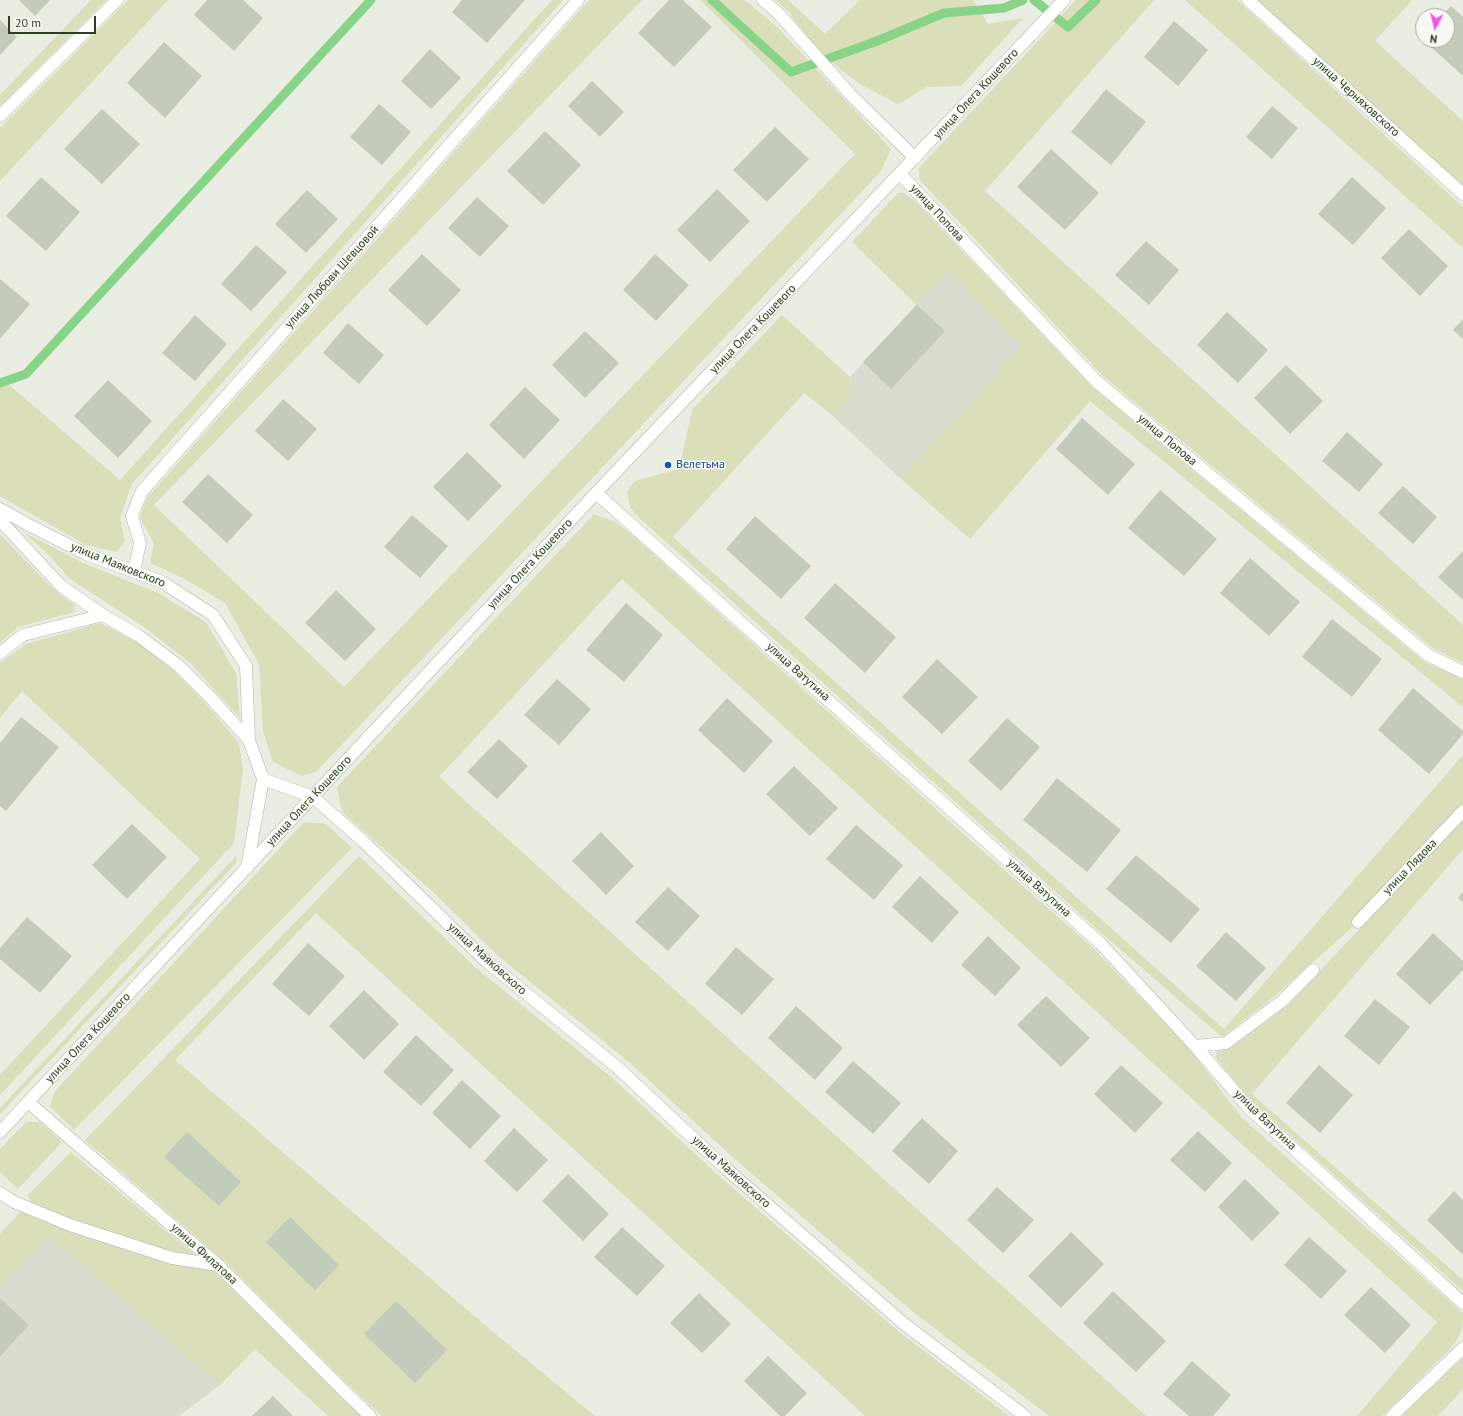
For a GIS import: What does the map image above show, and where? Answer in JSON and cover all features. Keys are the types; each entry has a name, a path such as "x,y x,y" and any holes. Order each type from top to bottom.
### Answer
{"street":[{"path":"0,116 117,0"},
{"name":"улица Любови Шевцовой","path":"134,572 140,543 132,516 142,491 578,0"},
{"path":"763,0 779,14 850,94 915,158"},
{"name":"улица Олега Кошевого","path":"0,1132 596,493 1064,0"},
{"name":"улица Черняховского","path":"1248,0 1463,194"},
{"name":"улица Попова","path":"900,174 1097,382 1428,655 1463,672"},
{"name":"улица Ватутина","path":"596,493 1100,943 1195,1046 1249,1108 1463,1303"},
{"name":"улица Маяковского","path":"0,509 86,554 162,582 214,615 246,666 249,740 263,779 313,797 364,842 486,961 617,1068 722,1165 903,1323 1025,1416"},
{"path":"0,520 61,586 103,615 139,636 180,666 249,740"},
{"path":"0,653 23,635 103,615"},
{"path":"247,868 263,779"},
{"name":"улица Лядова","path":"1358,922 1463,811"},
{"path":"1195,1046 1226,1042 1282,1001 1313,970"},
{"name":"улица Филатова","path":"28,1102 218,1264 370,1416"},
{"path":"0,1193 14,1202 70,1225 172,1258 218,1264"},
{"path":"1392,1416 1463,1348"}],"shaded area":[{"path":"948,270 1022,346 900,478 833,416 852,395 850,377"},
{"path":"49,1235 220,1385 179,1416 0,1416 0,1357 29,1325 0,1298 0,1287"}],"green space":[{"path":"91,0 106,0 0,106 0,95"},
{"path":"128,0 168,0 0,181 0,128"},
{"path":"552,0 563,0 132,484 120,518 125,542 116,552 86,545 0,496 0,377 120,480"},
{"path":"589,0 642,0 154,505 344,687 855,154 700,0 745,0 779,29 891,149 881,171 316,772 302,776 273,762 263,731 259,664 225,603 183,578 150,563 154,543 140,518 147,498"},
{"path":"776,0 788,0 825,34 860,0 973,0 988,24 1023,18 961,86 927,87 898,104 858,83 816,50 789,12"},
{"path":"1076,0 1154,0 985,191 1463,625 1463,663 1433,648 1104,377 919,179 919,168"},
{"path":"1185,0 1237,0 1463,207 1463,248"},
{"path":"1257,0 1412,0 1375,41 1463,121 1463,186"},
{"path":"898,193 904,193 914,200 1091,386 1425,662 1463,679 1463,707 1090,401 970,539 900,478 1022,346 948,270 917,305 852,242"},
{"path":"782,315 850,377 852,395 833,416 804,393 673,537 1224,1029 1463,755 1463,805 1358,922 1275,996 1222,1037 1107,938 636,515 630,507 627,491 635,481 679,469 692,410"},
{"path":"594,514 613,521 629,532 950,822 1092,947 1193,1053 1241,1117 1463,1313 1461,1332 1451,1348 1382,1416 1357,1416 1437,1322 622,579 439,777 1146,1416 1049,1416 912,1311 737,1161 629,1062 496,954 432,891 342,812 337,787"},
{"path":"22,531 83,563 158,593 206,622 236,673 240,718 189,662 144,627 70,579 48,554"},
{"path":"0,534 50,586 74,605 75,612 18,627 0,643"},
{"path":"100,623 137,642 173,670 206,704 239,743 243,769 234,843 0,1095 0,1075 200,859 22,691 0,718 0,663 26,644"},
{"path":"1463,819 1463,849 1252,1094 1463,1280 1463,1291 1251,1100 1216,1058 1217,1051 1230,1048 1286,1007"},
{"path":"304,822 326,824 352,848 74,1130 50,1106 55,1091"},
{"path":"237,855 236,863 0,1114 0,1108"},
{"path":"359,856 476,968 611,1077 718,1175 898,1331 1009,1416 865,1416 316,913 175,1060 493,1332 595,1416 382,1416 337,1374 223,1260 85,1140"},
{"path":"26,1122 40,1122 62,1142 18,1189 0,1172 0,1149"},
{"path":"71,1152 213,1270 362,1416 328,1416 255,1349 220,1385 49,1236 0,1287 0,1234 31,1200 27,1196"},
{"path":"1463,1358 1463,1389 1438,1416 1401,1416"}],"building":[{"path":"19,0 50,0 35,16"},
{"path":"207,0 243,0 263,18 234,51 194,15"},
{"path":"462,0 525,0 487,43 452,12"},
{"path":"669,0 683,0 712,27 674,67 638,33"},
{"path":"1455,10 1463,17 1462,75 1432,48 1455,48"},
{"path":"0,20 17,37 0,55"},
{"path":"1174,21 1208,50 1178,86 1144,57"},
{"path":"164,42 202,76 165,118 127,83"},
{"path":"430,49 461,78 431,109 401,81"},
{"path":"592,81 624,112 600,137 568,106"},
{"path":"1106,89 1146,122 1111,165 1071,132"},
{"path":"379,104 411,132 382,165 350,137"},
{"path":"1272,106 1298,128 1272,159 1246,137"},
{"path":"102,109 140,144 102,184 64,149"},
{"path":"775,127 809,159 767,202 733,170"},
{"path":"545,131 581,165 543,205 507,171"},
{"path":"1051,149 1099,193 1065,230 1017,187"},
{"path":"41,177 80,212 46,251 6,216"},
{"path":"1352,177 1386,208 1353,245 1318,214"},
{"path":"717,189 750,221 710,262 677,230"},
{"path":"307,190 338,219 306,253 275,224"},
{"path":"477,197 509,226 480,257 448,228"},
{"path":"1409,229 1448,266 1420,296 1381,258"},
{"path":"1146,241 1179,270 1149,305 1115,275"},
{"path":"256,245 287,272 251,311 221,284"},
{"path":"422,254 461,290 427,326 388,290"},
{"path":"655,254 689,285 656,321 623,290"},
{"path":"0,279 30,304 0,339"},
{"path":"917,305 945,331 891,389 863,362"},
{"path":"1227,312 1268,350 1238,383 1197,345"},
{"path":"195,315 227,344 195,381 162,353"},
{"path":"1463,319 1463,339 1453,330"},
{"path":"348,323 384,355 359,384 323,353"},
{"path":"585,331 619,363 585,398 552,365"},
{"path":"1286,365 1323,401 1290,434 1254,398"},
{"path":"108,380 152,421 118,458 74,416"},
{"path":"525,387 560,420 524,459 489,425"},
{"path":"283,399 317,429 288,461 255,431"},
{"path":"1082,418 1135,464 1108,495 1056,449"},
{"path":"1347,432 1383,464 1359,492 1322,461"},
{"path":"467,452 502,486 468,521 433,487"},
{"path":"208,474 253,515 227,543 182,502"},
{"path":"1403,486 1437,517 1413,544 1378,513"},
{"path":"1160,490 1217,539 1184,576 1128,528"},
{"path":"412,515 448,546 420,578 384,547"},
{"path":"755,516 811,566 781,599 726,549"},
{"path":"1463,551 1463,600 1438,577"},
{"path":"1250,558 1300,602 1269,636 1220,593"},
{"path":"835,583 896,637 865,673 804,618"},
{"path":"336,590 376,629 345,661 305,623"},
{"path":"626,603 663,635 624,682 586,650"},
{"path":"1332,619 1382,659 1352,697 1302,657"},
{"path":"937,659 978,697 942,734 902,697"},
{"path":"557,679 591,709 559,745 524,715"},
{"path":"1413,688 1463,731 1463,734 1429,774 1378,730"},
{"path":"727,698 773,741 744,773 698,730"},
{"path":"21,717 59,747 6,811 0,806 0,743"},
{"path":"1007,718 1040,747 1001,791 968,761"},
{"path":"499,739 528,766 497,799 467,772"},
{"path":"794,766 838,808 810,836 766,794"},
{"path":"1057,778 1121,830 1087,872 1023,820"},
{"path":"132,824 167,857 127,899 92,865"},
{"path":"856,825 903,865 874,900 826,859"},
{"path":"601,832 634,866 606,895 572,861"},
{"path":"1136,855 1200,909 1171,943 1106,889"},
{"path":"920,876 959,912 932,943 892,907"},
{"path":"668,887 700,916 668,951 635,922"},
{"path":"1463,892 1463,902 1458,898"},
{"path":"27,917 72,956 40,993 0,959 0,948"},
{"path":"1226,932 1266,968 1236,1001 1196,966"},
{"path":"1433,933 1463,961 1463,970 1430,1005 1396,974"},
{"path":"988,936 1021,968 995,996 961,965"},
{"path":"308,943 345,976 309,1016 272,984"},
{"path":"736,947 774,979 742,1015 705,984"},
{"path":"364,990 399,1024 364,1060 329,1026"},
{"path":"1046,996 1090,1038 1061,1067 1017,1025"},
{"path":"1375,999 1410,1027 1379,1065 1344,1036"},
{"path":"796,1006 843,1048 815,1080 768,1038"},
{"path":"416,1035 454,1070 421,1106 383,1072"},
{"path":"853,1061 901,1103 873,1134 825,1092"},
{"path":"1121,1065 1163,1103 1135,1133 1094,1094"},
{"path":"1319,1065 1353,1095 1320,1133 1286,1103"},
{"path":"462,1080 501,1116 470,1149 432,1113"},
{"path":"922,1118 958,1151 929,1184 892,1151"},
{"path":"514,1128 548,1160 517,1192 484,1161"},
{"path":"1198,1131 1232,1163 1205,1192 1170,1160"},
{"path":"187,1132 241,1182 219,1206 164,1157"},
{"path":"568,1174 609,1214 583,1241 542,1201"},
{"path":"1245,1179 1280,1213 1252,1241 1218,1207"},
{"path":"997,1187 1034,1220 1003,1253 967,1220"},
{"path":"1454,1191 1463,1200 1463,1255 1427,1220"},
{"path":"290,1217 339,1265 315,1290 266,1242"},
{"path":"622,1227 665,1266 637,1296 594,1257"},
{"path":"1071,1232 1104,1264 1061,1308 1028,1276"},
{"path":"1309,1237 1347,1271 1321,1299 1284,1265"},
{"path":"1371,1287 1411,1325 1385,1353 1344,1315"},
{"path":"1113,1291 1166,1341 1136,1372 1083,1323"},
{"path":"699,1293 731,1324 702,1353 670,1323"},
{"path":"0,1298 29,1325 0,1357"},
{"path":"396,1301 447,1350 415,1383 364,1334"},
{"path":"768,1356 807,1393 785,1416 780,1416 744,1381"},
{"path":"1192,1361 1231,1395 1213,1416 1189,1416 1163,1394"},
{"path":"273,1396 293,1416 252,1416"}],"waterway":[{"path":"0,383 26,374 371,0"},
{"path":"712,0 791,72 877,41 944,13 1004,8 1023,0"},
{"path":"1034,0 1068,27 1096,0"}],"place":[{"name":"Велетьма","path":"668,465"}]}
